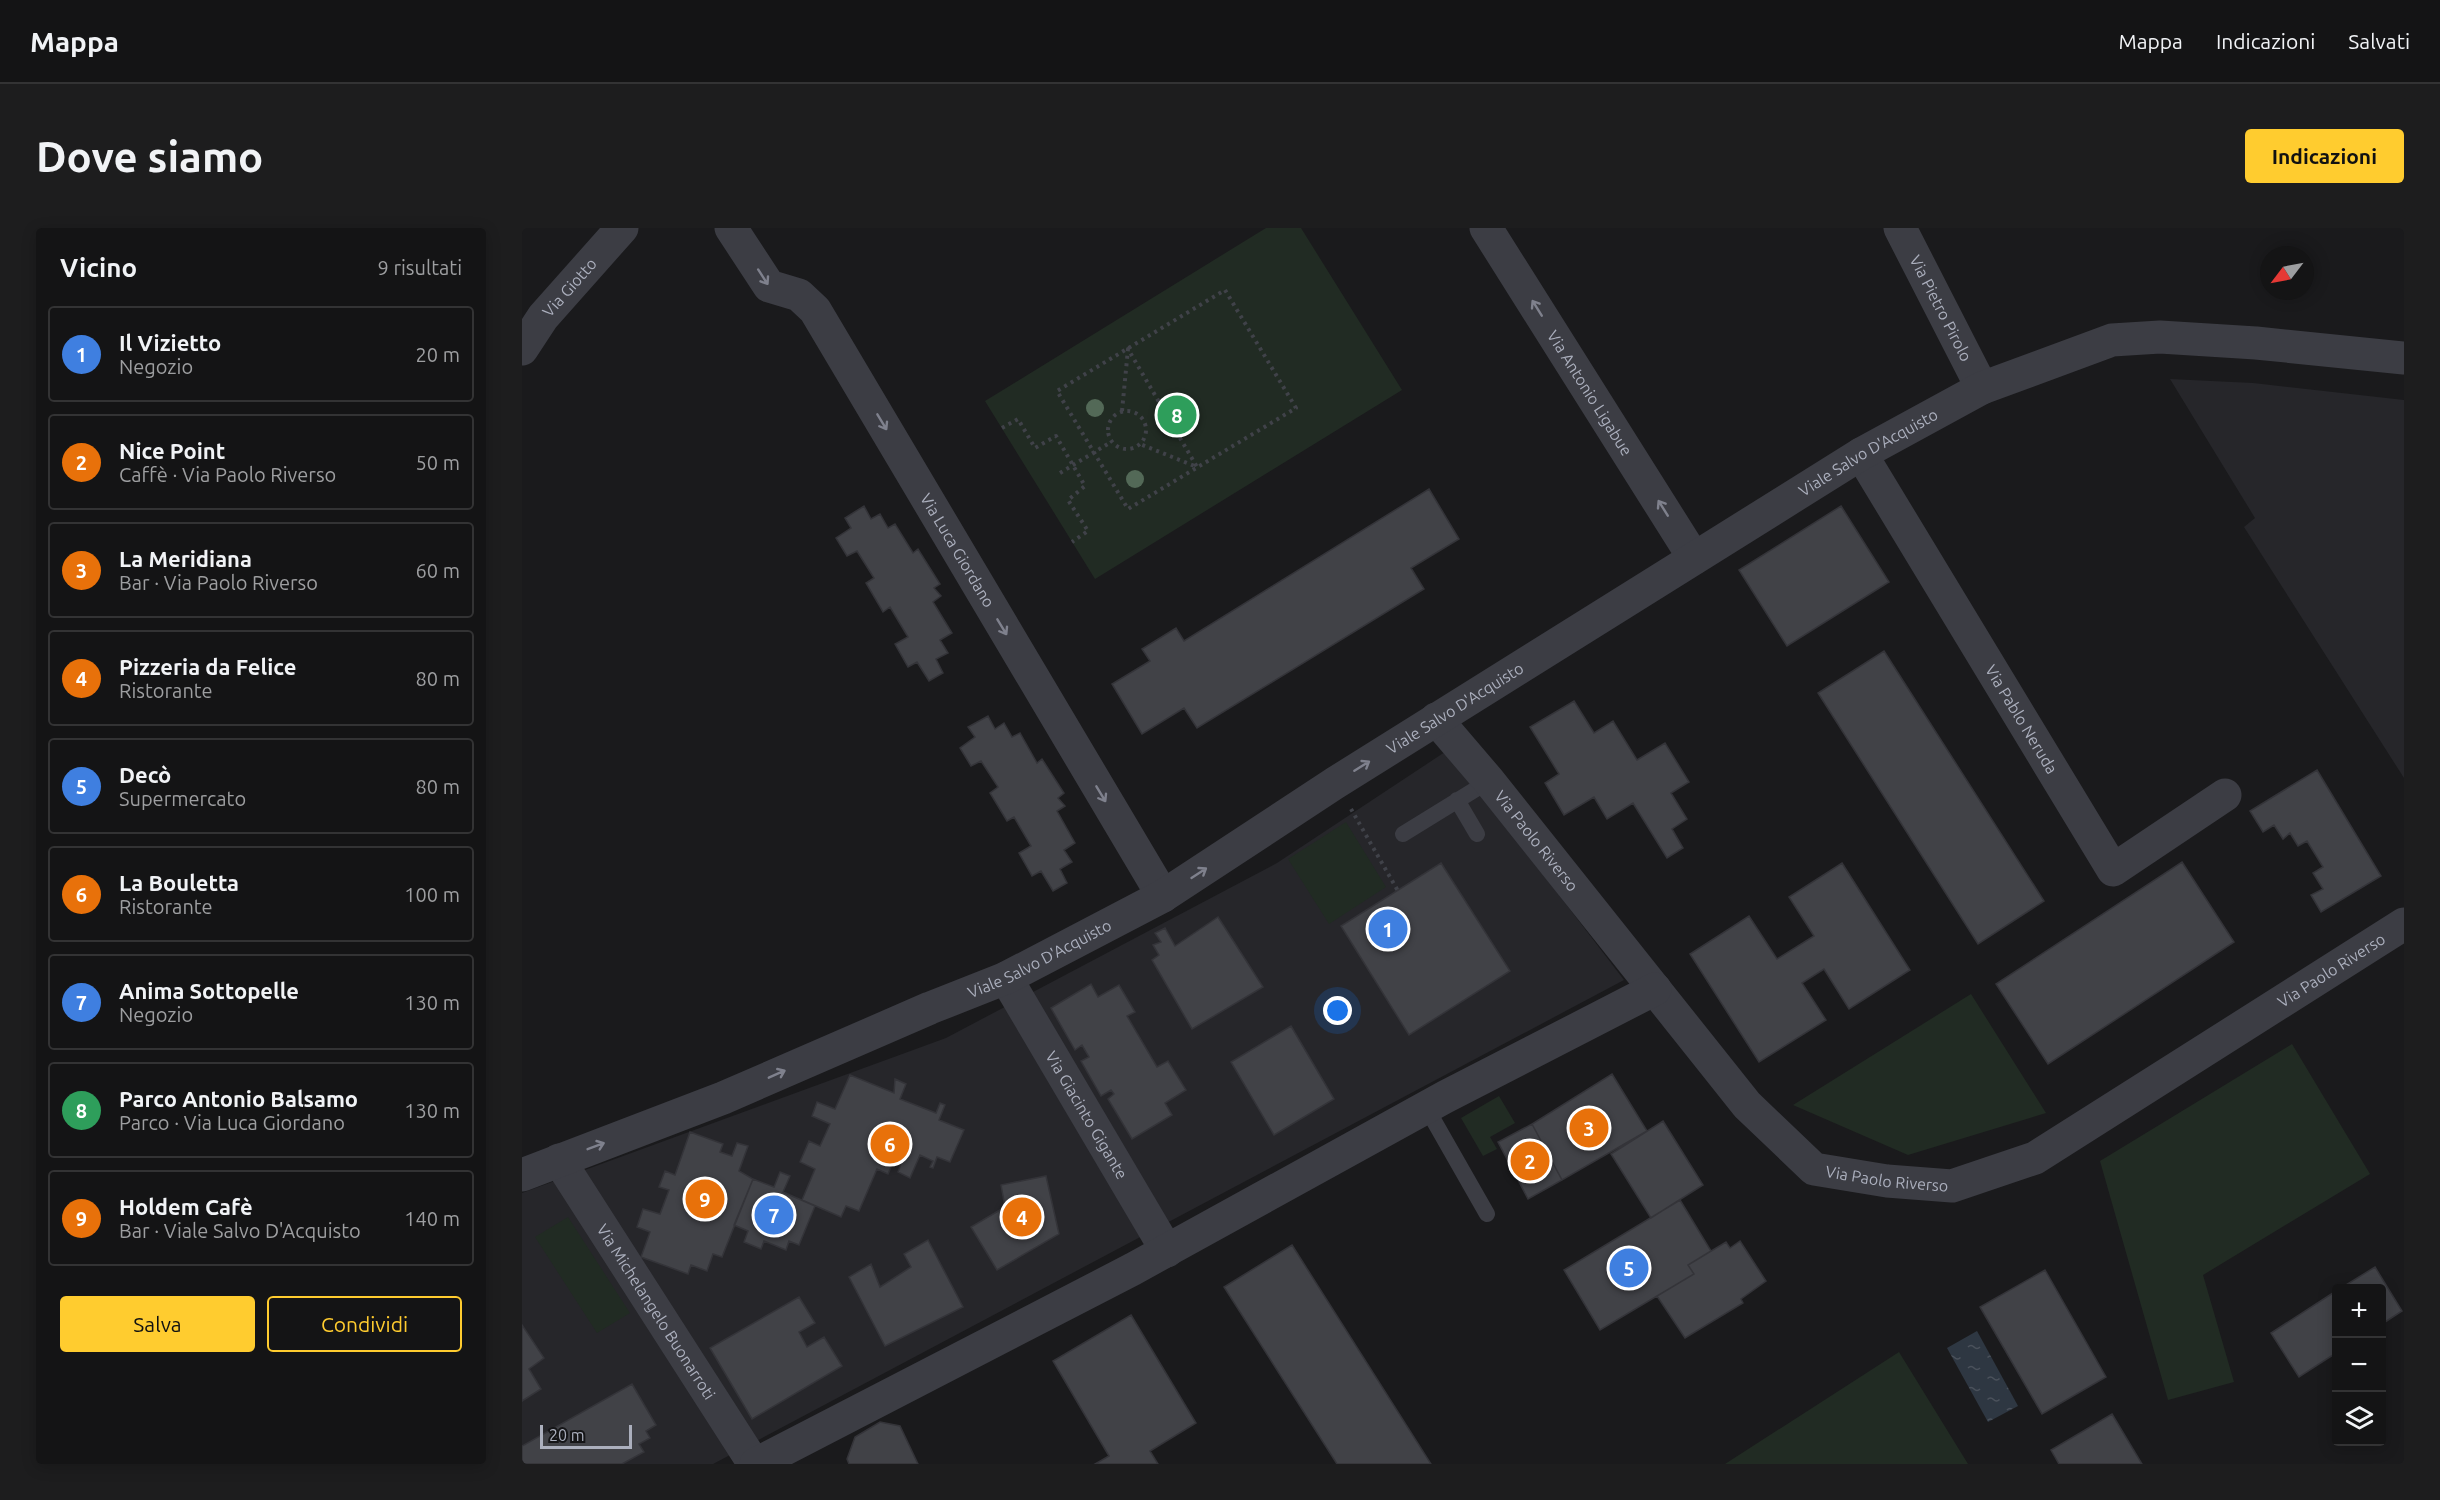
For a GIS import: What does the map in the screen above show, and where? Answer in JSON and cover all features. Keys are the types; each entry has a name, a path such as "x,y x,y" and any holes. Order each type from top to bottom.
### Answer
{"street":[{"name":"Via Giotto","path":"522,350 543,317 622,228"},
{"name":"Via Luca Giordano","path":"731,228 769,286 799,295 815,310 1163,897"},
{"name":"Via Antonio Ligabue","path":"1486,228 1694,558"},
{"name":"Via Pietro Pirolo","path":"1900,228 1982,388"},
{"name":"Viale Salvo D'Acquisto","path":"533,1166 723,1098 930,1008 1006,978 1163,897 1335,783 1861,454 1982,388 2112,340 2170,338 2256,343 2404,358"},
{"name":"Via Pablo Neruda","path":"1861,454 2113,870 2225,795"},
{"name":"Via Paolo Riverso","path":"1436,719 1489,781 1746,1105 1814,1168 1887,1181 1952,1186 2035,1158 2404,924"},
{"name":"Via Giacinto Gigante","path":"1006,978 1167,1251"},
{"path":"755,1464 1167,1251 1426,1107 1655,989"},
{"name":"Via Michelangelo Buonarroti","path":"533,1166 755,1464"}],"lane":[{"path":"1403,834 1489,781"},
{"path":"1457,800 1477,834"},
{"path":"1426,1107 1487,1214"}],"path":[{"path":"1225,290 1296,408 1128,508 1094,452 1057,391 1225,290"},
{"path":"1122,411 1128,349"},
{"path":"1128,349 1197,467"},
{"path":"1135,412 1144,421 1146,433 1140,444 1128,450 1111,442 1108,436 1108,423 1116,413 1135,412"},
{"path":"1002,429 1017,419 1035,448 1056,436 1085,486 1068,500 1088,531 1072,542"},
{"path":"1060,473 1111,442"},
{"path":"1140,444 1197,467"},
{"path":"1335,783 1398,891"}],"shaded area":[{"path":"1266,228 1301,228 1402,390 1095,579 985,401"},
{"path":"2170,379 2253,383 2404,400 2404,778 2244,527 2255,518"},
{"path":"1448,750 1624,980 713,1464 522,1464 522,1193 946,1038 1277,863"},
{"path":"1346,822 1386,887 1329,924 1288,859"},
{"path":"1971,994 2046,1113 1908,1155 1793,1105"},
{"path":"2292,1044 2370,1174 2203,1275 2234,1382 2168,1400 2100,1161"},
{"path":"1499,1096 1515,1123 1490,1137 1497,1149 1483,1156 1461,1118"},
{"path":"568,1217 630,1313 597,1333 535,1237"},
{"path":"1899,1352 1968,1464 1725,1464"}],"water":[{"path":"1977,1331 2018,1406 1988,1422 1947,1348"}],"building":[{"path":"1429,489 1459,539 1411,568 1424,589 1197,728 1184,708 1142,734 1112,684 1150,661 1142,649 1176,628 1184,641"},
{"path":"864,506 871,519 880,514 888,528 895,524 913,553 918,549 940,584 934,588 941,596 933,602 952,633 940,640 948,653 936,659 943,673 929,681 917,662 908,667 895,644 908,637 890,607 883,612 866,583 874,578 857,551 847,556 836,538 851,528 845,518"},
{"path":"1841,506 1889,582 1787,646 1739,570"},
{"path":"1884,651 2044,901 1978,944 1818,693"},
{"path":"1574,701 1594,733 1613,721 1637,760 1665,743 1689,782 1671,793 1687,819 1672,829 1683,848 1667,858 1633,803 1607,819 1594,797 1564,815 1545,783 1559,774 1530,727"},
{"path":"988,716 995,729 1004,723 1012,737 1020,733 1037,763 1042,759 1064,793 1058,798 1065,806 1057,811 1075,843 1064,850 1072,862 1060,869 1067,883 1053,891 1041,871 1032,876 1019,853 1031,846 1014,817 1007,821 990,793 998,787 981,761 971,766 960,748 975,737 968,727"},
{"path":"2317,770 2381,876 2321,912 2311,895 2323,889 2313,873 2323,867 2307,841 2298,846 2290,833 2283,839 2274,825 2263,832 2250,811"},
{"path":"2182,862 2234,942 2048,1064 1996,984"},
{"path":"1441,863 1510,971 1409,1035 1341,926"},
{"path":"1842,863 1910,970 1849,1009 1824,969 1802,983 1826,1020 1759,1062 1690,954 1749,916 1777,959 1814,936 1789,897"},
{"path":"1218,917 1263,987 1192,1029 1152,960 1159,955 1153,945 1161,942 1155,933 1165,928 1175,946"},
{"path":"1091,984 1098,997 1119,985 1135,1012 1127,1016 1157,1067 1168,1061 1186,1090 1165,1103 1172,1115 1132,1139 1108,1099 1114,1094 1111,1090 1101,1096 1081,1061 1089,1057 1082,1045 1075,1050 1051,1008"},
{"path":"1291,1026 1334,1099 1274,1135 1231,1062"},
{"path":"1612,1074 1647,1131 1562,1180 1532,1124"},
{"path":"850,1075 894,1093 895,1079 906,1084 900,1099 936,1113 940,1103 945,1105 939,1120 964,1130 950,1162 937,1157 933,1168 930,1167 933,1161 920,1155 910,1178 898,1172 902,1161 895,1158 888,1174 877,1169 859,1211 846,1206 841,1217 802,1200 815,1169 800,1162 809,1141 820,1146 830,1124 812,1116 817,1102 835,1109"},
{"path":"1663,1121 1703,1185 1651,1218 1611,1154"},
{"path":"1532,1124 1562,1180 1528,1199 1498,1142"},
{"path":"690,1132 723,1144 720,1152 732,1156 737,1143 748,1146 739,1171 753,1179 722,1257 713,1254 707,1271 691,1265 688,1274 641,1257 650,1232 637,1227 643,1209 660,1214 669,1190 659,1187 665,1171 675,1175"},
{"path":"780,1172 790,1176 783,1192 815,1206 799,1245 789,1241 786,1250 764,1241 761,1249 744,1242 748,1231 734,1225 753,1179 774,1187"},
{"path":"1046,1176 1059,1234 997,1270 971,1227 1005,1207 1001,1185"},
{"path":"1680,1200 1711,1251 1688,1265 1694,1274 1600,1330 1564,1270"},
{"path":"928,1240 963,1307 885,1346 849,1277 871,1264 880,1287 911,1267 904,1254"},
{"path":"1740,1241 1766,1281 1741,1299 1743,1303 1685,1338 1657,1296 1694,1274 1688,1265 1726,1242 1730,1248"},
{"path":"1292,1245 1431,1464 1337,1464 1224,1287"},
{"path":"2375,1267 2385,1284 2347,1284"},
{"path":"2045,1270 2106,1377 2042,1414 1980,1307"},
{"path":"2386,1285 2402,1311 2386,1321"},
{"path":"2332,1294 2332,1356 2299,1377 2271,1333"},
{"path":"799,1297 815,1323 799,1332 807,1347 824,1337 842,1366 752,1419 710,1348"},
{"path":"1131,1315 1196,1423 1150,1451 1158,1464 1095,1464 1109,1456 1053,1361"},
{"path":"522,1325 544,1358 529,1369 541,1389 522,1401"},
{"path":"632,1384 656,1425 646,1431 650,1438 639,1444 644,1452 622,1464 522,1464 522,1446"},
{"path":"2112,1414 2142,1464 2059,1464 2051,1450"},
{"path":"880,1422 900,1426 918,1464 849,1464 847,1459 855,1437"}],"place":[{"name":"Parco Antonio Balsamo","path":"1177,415"},
{"name":"Il Vizietto","path":"1388,929"},
{"name":"La Meridiana","path":"1589,1128"},
{"name":"La Bouletta","path":"890,1144"},
{"name":"Nice Point","path":"1530,1161"},
{"name":"Holdem Cafè","path":"705,1199"},
{"name":"Anima Sottopelle","path":"774,1215"},
{"name":"Pizzeria da Felice","path":"1022,1217"},
{"name":"Decò","path":"1629,1268"}]}
